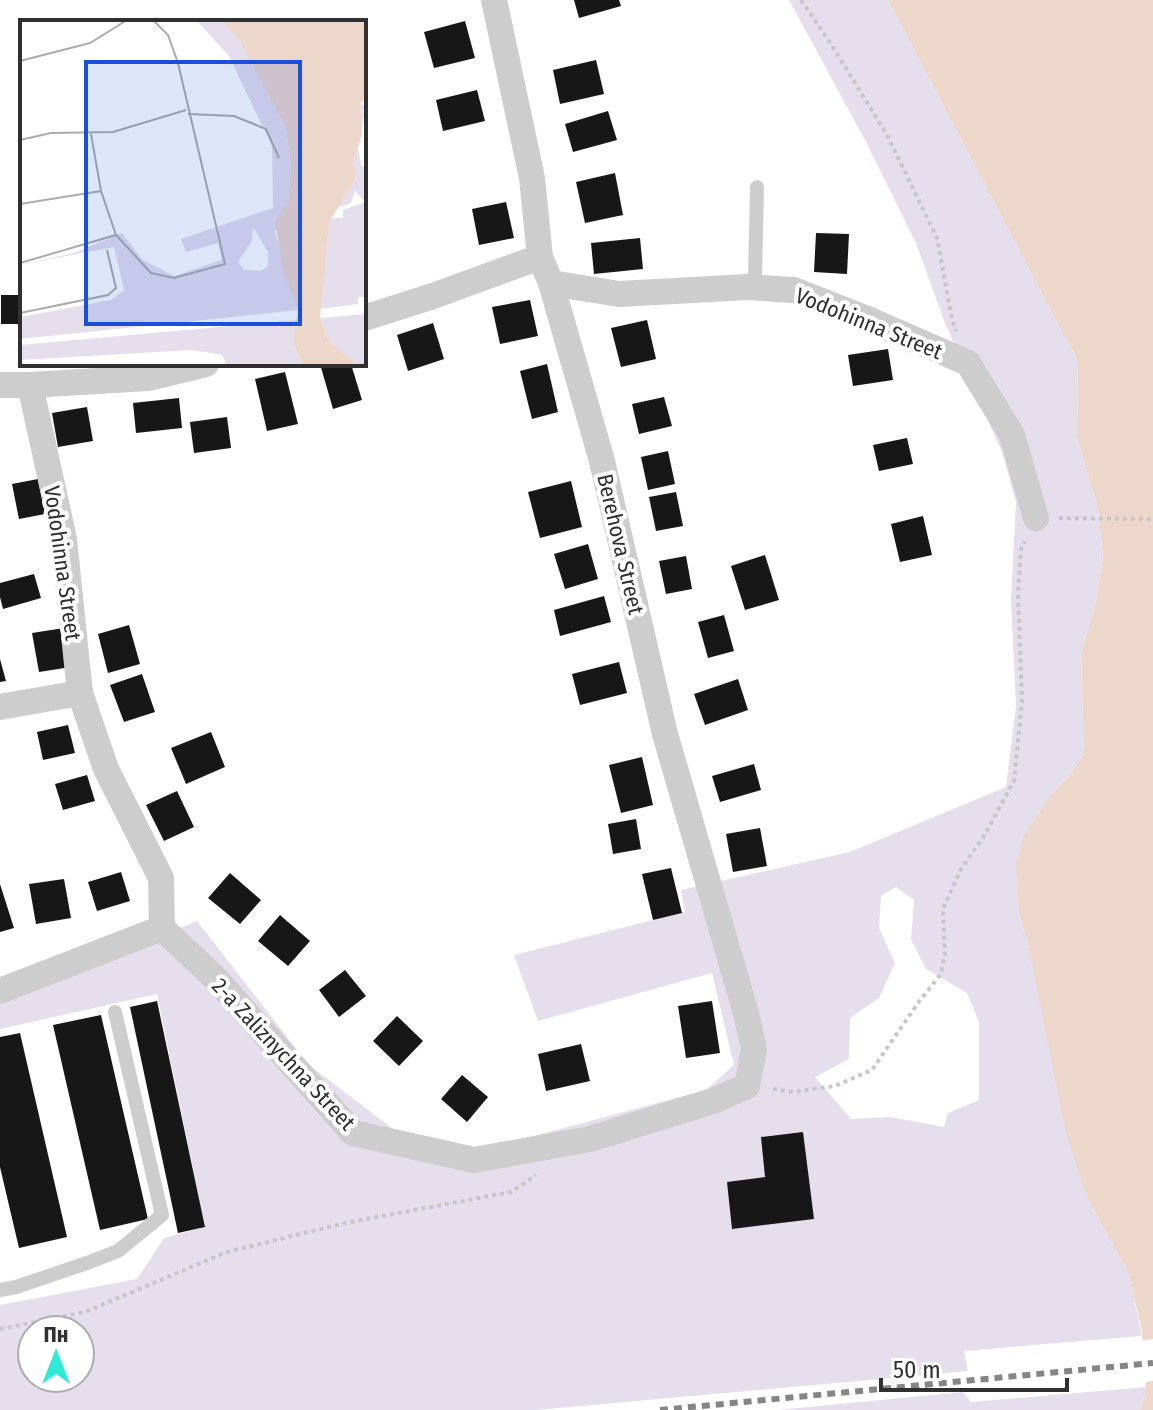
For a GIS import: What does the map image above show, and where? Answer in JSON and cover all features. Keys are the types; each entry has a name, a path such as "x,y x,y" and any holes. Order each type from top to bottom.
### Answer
{"street":[{"name":"Berehova Street","path":"494,0 532,178 540,257 551,283 602,461 665,734 746,1013 754,1049 747,1086"},
{"path":"366,317 540,257"},
{"name":"Vodohinna Street","path":"551,283 619,294 748,287 794,290 968,363 1012,435 1036,518"},
{"path":"0,385 148,378 198,366"},
{"name":"Vodohinna Street","path":"30,385 64,539 80,693"},
{"path":"0,707 80,693 106,769 161,878 162,928 0,991"},
{"name":"2-a Zaliznychna Street","path":"162,928 216,979 353,1133 474,1160 590,1139 713,1101 747,1086"}],"lane":[{"path":"748,287 755,276 757,187"},
{"path":"0,1290 118,1251 162,1215 115,1012"}],"path":[{"path":"801,0 887,135 937,238 952,319 968,363"},
{"path":"747,1086 793,1092 835,1086 872,1070 941,974 945,954 943,909 961,869 984,836 1014,781 1022,702 1018,594 1021,549 1036,518 1153,519"},
{"path":"0,1329 85,1312 227,1252 345,1223 511,1192 537,1174"}],"shaded area":[{"path":"789,0 888,0 1078,362 1077,438 1098,509 1103,557 1095,606 1081,653 1084,754 1051,795 1019,913 1086,1196 1128,1272 1142,1336 964,1351 968,1371 537,1410 0,1410 0,1305 137,1279 164,1238 205,1227 157,994 0,1029 0,1001 197,921 308,1064 406,1139 473,1152 706,1090 734,1065 712,973 538,1021 514,955 685,912 681,890 850,852 1006,787 1016,706 1011,601 1016,502 1002,452 945,323 916,243 865,140","holes":["896,887 914,900 911,939 926,969 967,993 979,1022 979,1100 948,1113 944,1127 890,1117 851,1119 815,1077 849,1059 850,1018 879,998 895,963 879,928 881,896"]},
{"path":"888,0 1153,0 1153,1410 1141,1410 1146,1387 1142,1331 1128,1272 1086,1196 1066,1133 1019,913 1016,863 1024,835 1084,754 1081,653 1095,606 1103,557 1098,509 1077,438 1078,362"},
{"path":"1146,1387 1141,1410 778,1410 963,1392 971,1402"}],"pier":[{"path":"1153,1339 1153,1381 1142,1382 1138,1341"}],"building":[{"path":"574,0 619,0 621,6 579,18"},
{"path":"465,21 475,58 434,68 424,32"},
{"path":"596,60 604,94 560,104 553,70"},
{"path":"477,90 485,121 443,131 436,100"},
{"path":"608,111 617,140 573,152 565,124"},
{"path":"615,173 623,215 585,223 576,182"},
{"path":"506,202 514,238 479,245 472,209"},
{"path":"816,233 849,234 847,274 814,272"},
{"path":"640,238 643,269 594,274 591,243"},
{"path":"1,295 20,295 20,324 1,324"},
{"path":"530,300 538,336 500,344 492,307"},
{"path":"647,320 656,359 621,367 611,328"},
{"path":"433,323 444,359 408,371 397,335"},
{"path":"888,349 893,380 853,386 848,355"},
{"path":"547,364 558,412 532,419 520,371"},
{"path":"321,366 352,366 362,400 333,409"},
{"path":"285,372 298,424 267,431 255,379"},
{"path":"664,397 672,426 639,434 632,404"},
{"path":"179,398 182,428 136,433 133,403"},
{"path":"87,407 93,441 58,447 52,413"},
{"path":"227,417 231,448 194,453 190,422"},
{"path":"907,438 913,464 879,471 873,445"},
{"path":"668,451 675,484 648,490 641,457"},
{"path":"38,479 45,514 19,519 12,484"},
{"path":"571,481 582,527 540,538 528,492"},
{"path":"676,492 683,526 656,531 649,497"},
{"path":"923,516 932,555 900,562 891,524"},
{"path":"588,544 598,579 565,589 554,554"},
{"path":"765,555 779,600 745,610 731,566"},
{"path":"686,556 692,589 666,594 659,561"},
{"path":"34,574 41,598 3,609 0,583"},
{"path":"604,596 611,622 560,636 554,610"},
{"path":"724,615 734,651 708,658 698,622"},
{"path":"129,625 140,664 108,673 98,634"},
{"path":"64,628 71,667 39,672 32,633"},
{"path":"0,659 6,681 0,682"},
{"path":"619,662 627,693 580,705 572,674"},
{"path":"142,674 155,712 124,722 110,685"},
{"path":"738,679 748,710 705,725 694,694"},
{"path":"68,725 75,753 43,760 37,732"},
{"path":"211,732 225,767 186,784 171,748"},
{"path":"642,757 653,805 621,813 609,765"},
{"path":"754,764 761,790 720,802 712,776"},
{"path":"87,775 95,801 63,810 55,784"},
{"path":"177,791 194,827 164,841 146,805"},
{"path":"636,819 641,849 613,854 608,824"},
{"path":"760,828 767,866 733,872 726,834"},
{"path":"671,868 682,913 653,920 642,874"},
{"path":"121,872 130,901 97,911 88,882"},
{"path":"230,873 261,900 240,924 208,898"},
{"path":"64,879 71,918 36,924 29,884"},
{"path":"0,884 14,928 0,932"},
{"path":"280,915 310,941 288,966 258,941"},
{"path":"345,970 366,996 339,1017 319,990"},
{"path":"157,1001 205,1227 178,1233 130,1007"},
{"path":"712,1001 720,1053 686,1058 678,1006"},
{"path":"101,1015 148,1219 100,1230 53,1025"},
{"path":"397,1016 423,1041 399,1066 373,1041"},
{"path":"20,1033 67,1237 19,1248 0,1167 0,1037"},
{"path":"581,1044 590,1081 546,1091 538,1054"},
{"path":"462,1075 488,1097 467,1122 441,1099"},
{"path":"803,1132 814,1219 732,1229 727,1182 765,1177 761,1137"}],"railway":[{"path":"660,1410 1153,1363"}]}
